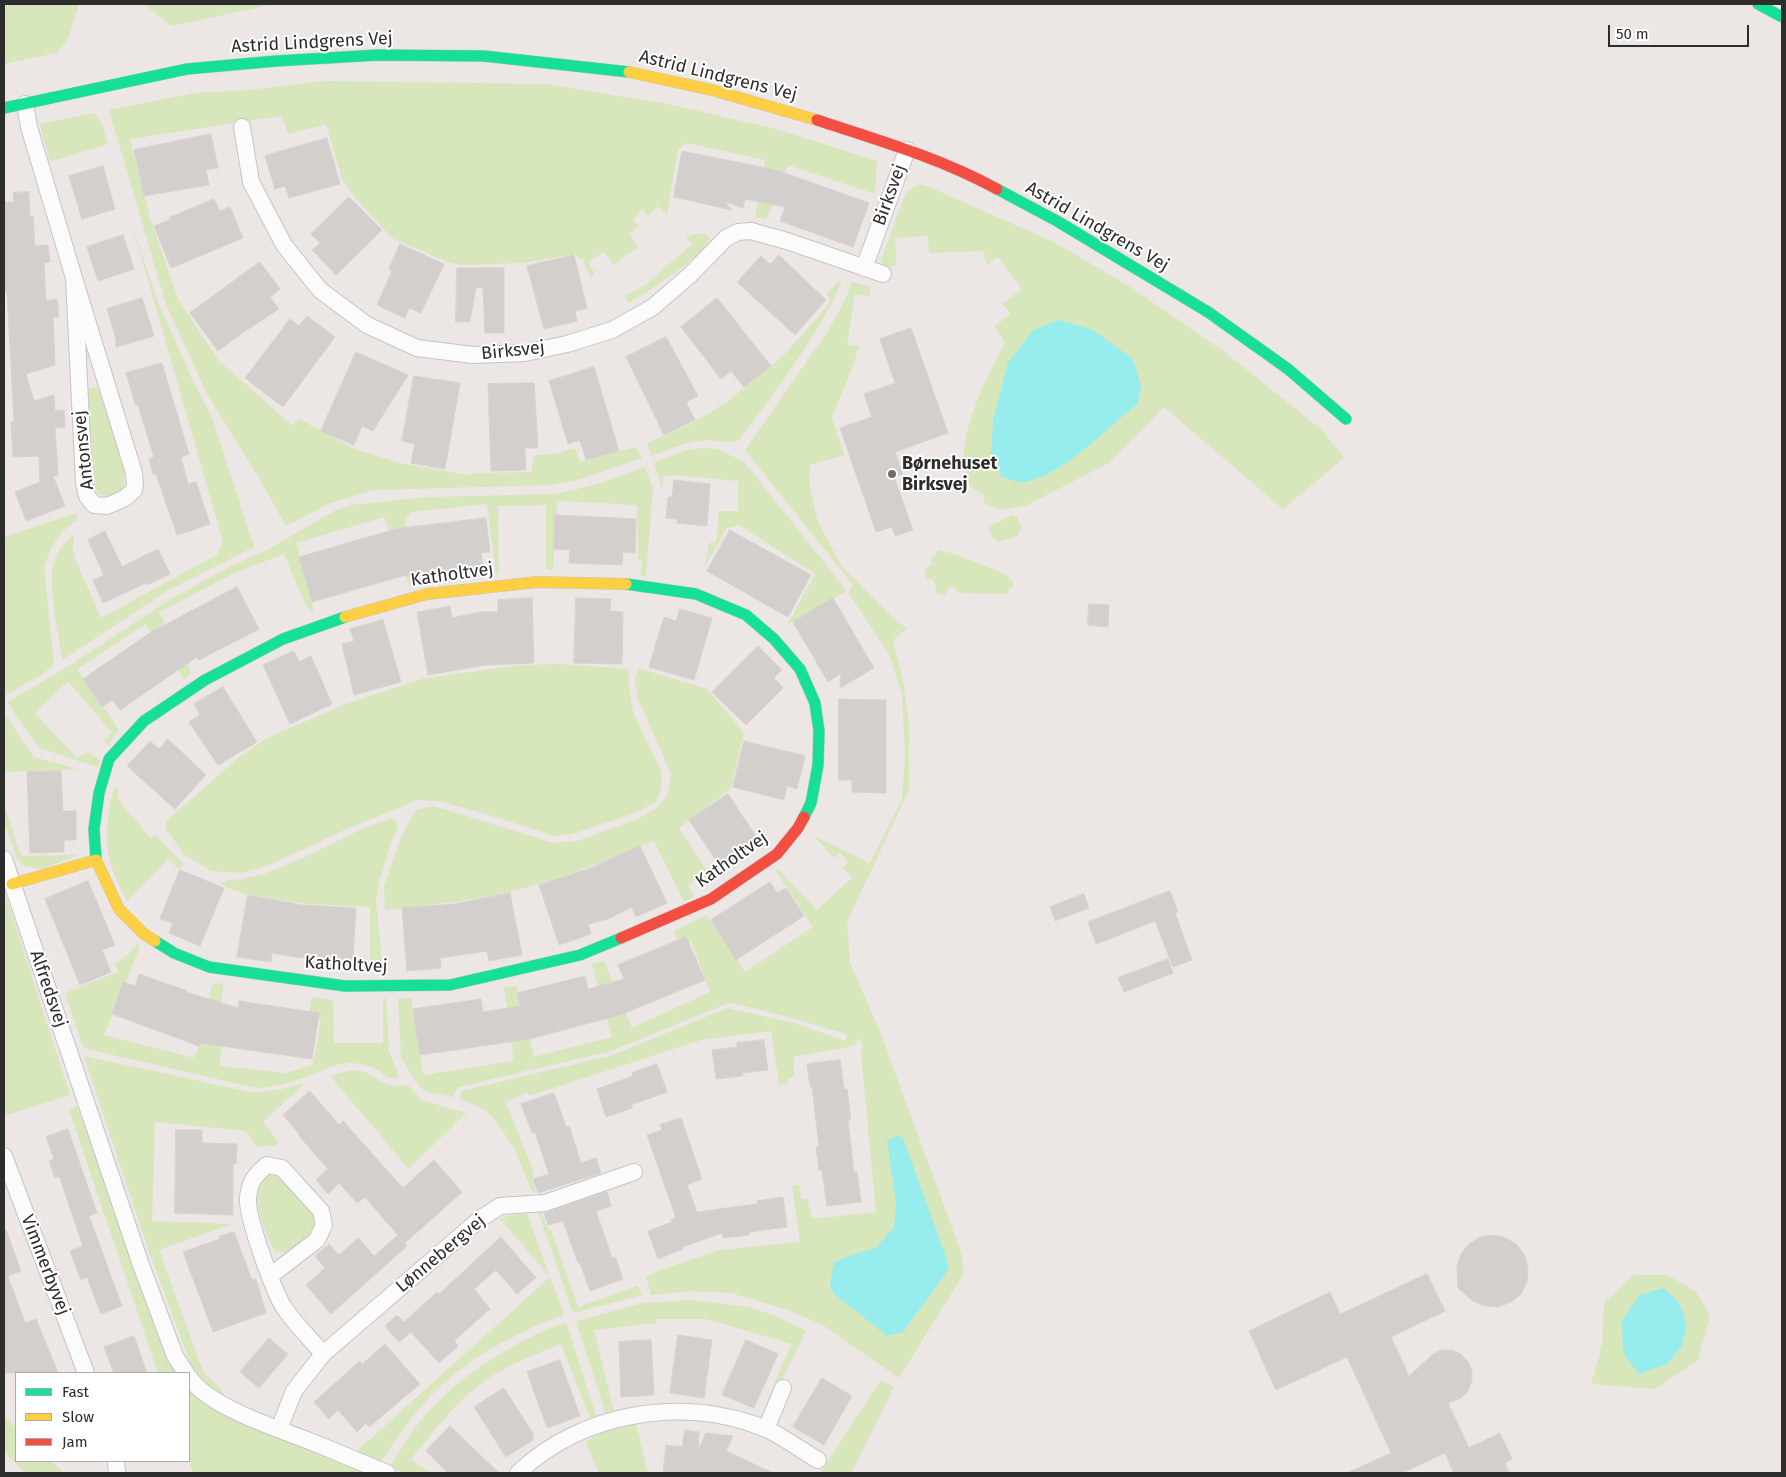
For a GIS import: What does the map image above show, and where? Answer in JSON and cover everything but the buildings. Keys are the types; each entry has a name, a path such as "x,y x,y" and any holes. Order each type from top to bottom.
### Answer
{"main road":[{"path":"1758,4 1782,17"},
{"name":"Astrid Lindgrens Vej","path":"4,108 187,69 378,55 484,56 631,72 712,90 789,111 907,150 971,176 1057,221 1208,312 1288,369 1346,419"},
{"name":"Katholtvej","path":"537,582 630,584 696,594 746,615 774,639 800,669 815,703 819,731 819,757 811,803 798,828 777,854 711,899 580,955 450,985 345,986 209,967 174,953 144,934 119,909 96,860 94,829 99,793 109,759 144,722 205,680 283,639 356,613 426,594 537,582"},
{"path":"12,884 96,860"}],"street":[{"name":"Antonsvej","path":"25,104 74,278 134,473 134,490 125,498 107,506 94,505 87,496 84,483 74,278"},
{"name":"Birksvej","path":"242,127 251,182 284,245 296,261 320,290 367,326 417,348 473,355 525,352 567,344 612,330 653,307 690,275 726,238 738,232 751,231 769,236 882,274"},
{"name":"Birksvej","path":"864,268 907,150"},
{"name":"Alfredsvej","path":"4,859 144,1274 175,1356 185,1372"},
{"name":"Vimmerbyvej","path":"4,1156 86,1372"},
{"path":"270,1276 317,1240 324,1225 321,1211 282,1168 267,1165 254,1176 248,1198 255,1235 270,1276 284,1306 323,1354"},
{"name":"Lønnebergvej","path":"279,1429 294,1391 323,1354 468,1228 500,1206 545,1203 634,1172"},
{"path":"190,1379 194,1386 223,1404 387,1473"},
{"path":"766,1429 783,1388"},
{"path":"518,1473 551,1447 566,1438 603,1423 674,1411 714,1415 766,1429 818,1460"}],"green space":[{"path":"4,4 79,4 68,39 56,53 4,64"},
{"path":"143,4 274,4 172,26"},
{"path":"325,81 546,84 668,104 776,129 877,161 875,194 788,165 766,220 755,217 765,160 687,143 678,149 667,215 658,206 648,216 642,210 633,219 639,226 629,234 638,247 614,265 604,252 588,262 595,274 590,278 583,259 579,260 576,254 523,263 461,265 445,261 392,238 353,195 342,179 326,124 288,134 282,116 130,139 150,218 178,299 219,361 293,426 299,419 355,449 404,464 467,475 474,473 532,472 534,455 555,454 575,448 580,462 636,447 642,458 581,479 554,485 374,490 331,503 286,526 256,473 208,396 166,304 109,110 195,93 248,90"},
{"path":"94,113 102,124 108,144 50,162 40,124"},
{"path":"918,184 929,187 1054,242 1129,286 1226,353 1323,431 1344,458 1283,509 1164,407 1109,463 1027,505 1003,510 983,503 985,496 968,481 964,466 964,448 968,429 981,391 1005,342 994,326 1011,314 1002,304 1022,289 998,257 986,266 984,251 929,253 928,236 895,238 896,266 884,267 881,260 905,194"},
{"path":"132,225 158,302 193,381 211,415 254,547 167,591 62,660 52,595 53,569 55,559 63,545 74,534 73,550 76,561 101,618 218,554 223,541"},
{"path":"693,234 705,234 710,238 695,257 684,266 661,283 628,303 625,296 645,285 692,244 686,238"},
{"path":"842,282 808,344 739,440 730,442 696,441 651,456 647,443 693,423 728,401 783,356 830,303 827,293 837,283"},
{"path":"852,282 870,287 870,296 855,294 847,345 859,346 853,366 832,417 844,455 810,465 809,482 818,522 841,566 890,615 907,629 893,640 903,680 909,726 909,790 847,922 850,963 879,1029 961,1252 964,1273 899,1378 821,1324 788,1310 731,1293 691,1291 651,1295 646,1277 655,1272 719,1250 800,1242 792,1185 799,1185 801,1199 808,1199 812,1219 876,1212 861,1054 862,1044 859,1038 854,1046 794,1057 794,1077 788,1079 787,1084 779,1085 771,1031 701,1040 529,1096 527,1092 506,1102 534,1173 532,1181 536,1192 533,1193 513,1146 491,1115 481,1108 460,1099 461,1091 610,1056 728,1008 797,1024 846,1041 846,1034 733,1003 726,1004 611,1051 458,1087 453,1097 431,1093 421,1088 401,1057 398,999 411,998 423,1073 425,1075 514,1061 504,987 516,986 534,1057 612,1037 592,964 604,961 632,1028 710,992 691,941 679,946 674,931 706,915 745,972 813,927 776,871 779,870 817,910 852,878 843,868 848,862 840,853 834,858 814,836 866,861 869,865 902,799 905,756 902,695 890,656 848,592 853,585 745,450 828,331 845,300"},
{"path":"94,387 100,390 124,471 123,490 117,495 112,496 98,494 94,486 87,393 90,388"},
{"path":"718,449 744,462 847,591 787,625 815,574 739,525 727,528 705,566 709,543 716,542 719,511 738,511 738,481 673,475 664,476 662,490 654,463 686,450"},
{"path":"645,467 653,488 646,575 641,576 642,560 638,561 637,505 557,501 553,570 546,569 546,505 498,506 499,572 496,573 487,504 411,512 405,518 414,583 409,585 384,517 296,543 314,611 311,611 305,604 284,554 237,572 159,612 192,673 184,679 145,624 77,669 119,730 108,746 103,740 112,733 68,681 35,713 77,758 88,752 101,761 97,767 39,748 7,702 69,666 169,600 229,567 267,550 336,510 351,505 427,497 556,494 598,484"},
{"path":"76,513 77,520 63,531 52,546 44,567 54,664 43,674 4,696 4,537"},
{"path":"1012,515 1017,517 1021,527 1018,536 998,542 992,537 988,526"},
{"path":"940,550 1007,575 1014,584 1006,594 961,593 951,586 944,595 937,594 934,580 926,578 924,571 932,564 931,558"},
{"path":"561,664 628,669 634,714 661,771 662,787 656,802 635,813 572,834 554,836 439,801 418,800 342,831 274,863 242,873 211,871 185,855 166,829 166,821 242,755 267,738 346,704 425,678 522,665"},
{"path":"638,668 707,689 744,733 731,788 679,828 714,882 710,885 703,875 688,885 694,897 684,902 654,841 572,873 521,889 471,900 385,910 384,887 403,832 416,810 432,806 553,843 577,841 636,820 657,808 668,794 671,774 638,699 635,681"},
{"path":"4,713 34,757 77,769 5,772 4,776"},
{"path":"115,786 119,789 117,798 150,838 156,835 183,864 179,869 168,859 127,901 109,859 107,827"},
{"path":"4,804 21,856 78,855 42,869 24,866 17,859 4,822"},
{"path":"392,818 396,820 398,827 392,839 379,882 376,900 382,964 370,966 370,907 307,904 245,894 219,884 228,880 232,881 264,874 305,857 364,828"},
{"path":"4,890 70,1095 4,1116"},
{"path":"138,943 140,947 104,1035 194,1058 213,1012 206,1009 213,983 223,984 220,1066 286,1073 313,1065 321,1021 308,1017 312,997 333,1000 334,1043 383,1043 383,1000 386,997 389,1051 399,1077 391,1079 370,1066 345,1063 287,1083 256,1088 83,1048 65,993 118,972 115,964"},
{"path":"84,1056 250,1092 278,1090 306,1082 263,1122 279,1143 275,1146 257,1147 246,1131 155,1122 152,1221 232,1224 159,1250 199,1361 205,1374 221,1389 225,1397 205,1382 190,1362 147,1246"},
{"path":"351,1070 365,1072 383,1083 393,1086 405,1085 410,1087 421,1100 466,1113 409,1169 330,1076"},
{"path":"77,1106 167,1358 175,1372 158,1372 69,1110"},
{"path":"278,1172 316,1213 316,1220 311,1231 301,1242 284,1253 275,1251 271,1244 259,1212 256,1190 258,1181 263,1175"},
{"path":"517,1213 527,1214 564,1315 516,1335 458,1371 418,1410 380,1462 357,1451 550,1277 500,1219"},
{"path":"542,1213 548,1230 551,1230 578,1307 638,1286 642,1295 573,1313 539,1214"},
{"path":"1634,1275 1668,1275 1696,1292 1710,1316 1698,1360 1655,1389 1591,1384 1602,1345 1604,1303"},
{"path":"692,1300 750,1307 781,1318 806,1331 779,1385 774,1383 792,1344 706,1319 656,1319 657,1323 594,1330 614,1412 606,1414 576,1321 644,1303"},
{"path":"566,1322 596,1416 590,1418 561,1344 501,1371 482,1383 462,1400 411,1459 430,1473 403,1473 390,1466 418,1424 437,1403 470,1374 507,1350"},
{"path":"881,1380 894,1387 851,1473 820,1473"},
{"path":"190,1390 196,1398 225,1414 365,1473 193,1473 189,1462"},
{"path":"4,1416 15,1427 15,1462 52,1462 64,1473 26,1473 4,1452"},
{"path":"636,1424 648,1473 599,1473 585,1442 605,1431"}],"water":[{"path":"1059,320 1093,330 1133,359 1141,385 1138,403 1083,451 1051,472 1035,479 1021,482 1002,477 991,457 993,420 1008,363 1033,330"},
{"path":"897,1135 903,1138 947,1260 948,1270 903,1332 887,1336 833,1293 830,1285 834,1262 876,1248 894,1227 896,1203 887,1141"},
{"path":"1663,1288 1677,1300 1684,1314 1686,1328 1682,1346 1667,1364 1639,1374 1623,1353 1622,1320 1640,1295"}],"traffic: fast":[{"path":"1758,4 1782,17"},
{"path":"4,108 187,69 378,55 484,56 629,72"},
{"path":"997,189 1057,221 1208,312 1288,369 1346,419"},
{"path":"626,584 696,594 746,615 774,639 800,669 815,703 819,731 818,765 811,803 804,817"},
{"path":"96,860 94,829 99,793 109,759 144,721 205,680 283,639 345,617"},
{"path":"155,941 174,953 209,967 345,986 450,985 580,955 621,938"}],"traffic: slow":[{"path":"629,72 712,90 817,120"},
{"path":"345,617 427,594 537,582 626,584"},
{"path":"12,884 96,860 119,909 144,934 155,941"}],"traffic: jam":[{"path":"817,120 886,142 931,159 997,189"},
{"path":"621,938 711,899 777,854 798,828 804,817"}],"place":[{"name":"Børnehuset Birksvej","path":"892,474"}]}
